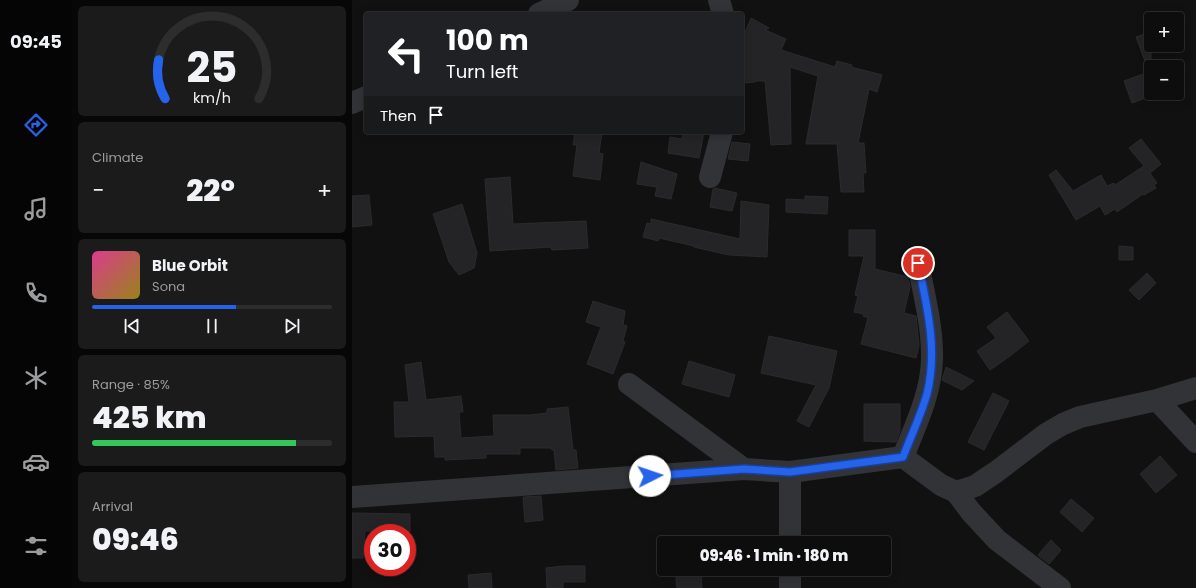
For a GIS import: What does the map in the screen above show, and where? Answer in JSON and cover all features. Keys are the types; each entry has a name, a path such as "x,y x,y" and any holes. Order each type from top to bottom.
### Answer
{"street":[{"path":"543,12 568,0"},
{"path":"719,0 722,12"},
{"path":"352,103 364,98"},
{"path":"710,177 721,134"},
{"path":"903,457 927,394 932,361 930,326 918,263"},
{"path":"629,384 744,469"},
{"path":"956,492 975,486 1046,434 1063,424 1080,417 1157,400 1196,388"},
{"path":"1157,400 1196,442"},
{"path":"352,497 744,469 790,472 903,457 941,485 956,492 971,512 997,540 1060,588"},
{"path":"790,472 790,536"},
{"path":"790,576 790,588"}],"building":[{"path":"751,18 769,28 765,30 786,39 781,50 835,67 837,61 852,65 851,67 882,75 877,92 869,89 858,143 864,143 866,173 863,173 864,192 841,192 837,144 806,144 818,76 790,67 791,144 771,145 765,81 744,83 744,35"},
{"path":"1144,34 1144,52 1151,52 1151,60 1145,60 1136,37"},
{"path":"1144,74 1144,99 1132,103 1124,81"},
{"path":"575,134 602,134 599,153 603,154 600,180 573,176 577,145 573,145"},
{"path":"683,134 704,134 699,158 668,153 670,137 682,139"},
{"path":"1141,139 1161,164 1150,173 1157,183 1154,185 1156,188 1144,195 1143,194 1117,212 1115,209 1105,215 1100,206 1076,220 1049,175 1056,170 1073,191 1101,175 1107,186 1114,183 1115,185 1144,166 1129,148"},
{"path":"732,142 750,144 748,161 728,159"},
{"path":"641,162 677,174 671,199 655,196 657,187 637,184"},
{"path":"510,177 513,224 586,221 588,248 552,250 551,247 490,251 485,179"},
{"path":"715,188 737,193 732,211 710,207 713,189"},
{"path":"369,195 372,225 352,227 352,196"},
{"path":"805,196 828,197 827,214 786,212 786,199 805,200"},
{"path":"741,201 769,205 767,257 729,255 659,238 658,241 643,237 647,223 651,224 651,219 740,239"},
{"path":"462,204 477,253 474,268 459,275 449,262 433,214"},
{"path":"849,230 875,230 875,269 908,277 910,287 904,313 916,316 919,345 916,358 861,344 868,318 863,316 864,314 854,312 858,296 855,295 864,256 849,256"},
{"path":"1119,246 1133,247 1133,260 1119,260"},
{"path":"1147,273 1156,283 1139,300 1129,290"},
{"path":"593,301 625,311 623,325 627,326 623,341 625,342 613,374 587,364 601,327 586,322"},
{"path":"1007,312 1029,341 990,370 977,351 996,338 987,327"},
{"path":"769,336 837,351 829,388 809,427 797,421 816,385 761,373"},
{"path":"689,361 735,375 729,397 682,384"},
{"path":"421,362 426,400 461,396 463,412 459,412 461,438 494,436 493,415 530,415 547,413 547,409 568,407 573,450 576,450 578,468 556,470 554,450 551,448 520,448 520,454 486,454 486,458 445,460 445,457 435,457 434,436 395,437 394,402 409,402 405,365"},
{"path":"946,367 974,381 962,390 942,380"},
{"path":"993,393 1009,401 984,450 968,442"},
{"path":"864,404 900,404 900,431 896,442 864,441"},
{"path":"1160,456 1177,475 1156,493 1140,474"},
{"path":"541,496 543,520 525,522 523,497"},
{"path":"1071,499 1094,518 1082,532 1060,512"},
{"path":"352,513 410,514 410,524 364,524 363,558 352,558"},
{"path":"1051,540 1061,550 1049,564 1038,555"},
{"path":"585,566 585,582 563,582 563,588 547,588 546,568"},
{"path":"491,573 492,588 469,588 468,575"},
{"path":"676,576 701,576 702,588 677,588"}],"route":[{"path":"650,476 744,469 790,472 903,457 927,394 932,361 930,326 918,263"}]}
